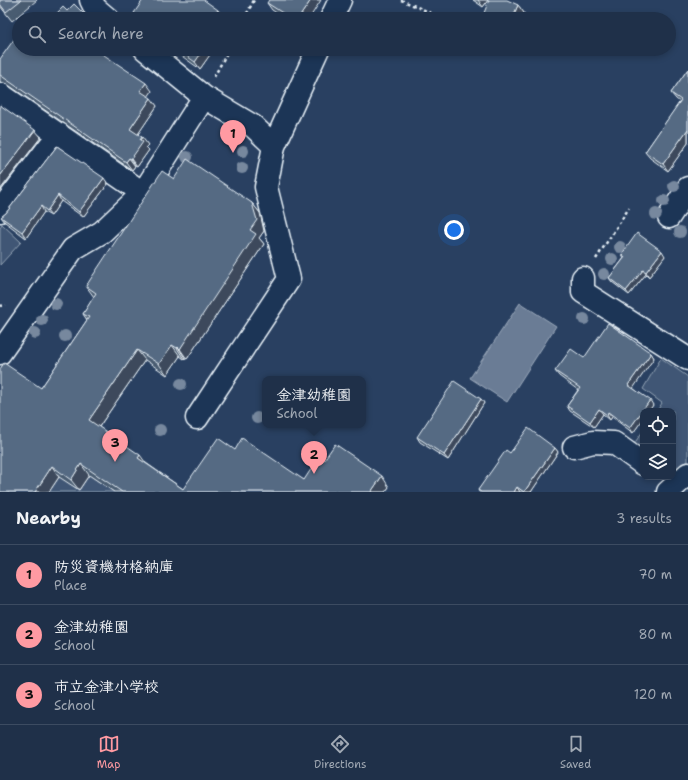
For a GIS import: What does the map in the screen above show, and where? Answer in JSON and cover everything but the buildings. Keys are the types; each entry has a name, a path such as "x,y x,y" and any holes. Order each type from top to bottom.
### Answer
{"street":[{"path":"91,0 95,8 100,12"},
{"path":"334,12 340,0"},
{"path":"154,56 204,97 253,126 274,146"},
{"path":"196,418 289,279 266,188 274,146 315,56"},
{"path":"0,94 143,193"},
{"path":"0,352 73,249 102,232 143,193 204,97"},
{"path":"0,211 59,134"},
{"path":"669,217 688,188"},
{"path":"583,278 583,292 688,359"},
{"path":"574,446 593,442 614,443 640,462"}],"path":[{"path":"248,12 254,0"},
{"path":"400,0 428,12"},
{"path":"204,97 225,56"},
{"path":"583,278 629,208"}],"shaded area":[{"path":"2,224 21,242 0,265 0,227"},
{"path":"520,303 556,326 507,402 470,378"},
{"path":"661,358 688,377 688,464 676,474 676,408 659,408 662,403 643,389"},
{"path":"640,435 640,455 631,448"},
{"path":"39,462 79,490 89,475 114,492 49,492"}],"place":[{"name":"防災資機材格納庫","path":"233,153"},
{"name":"市立金津小学校","path":"115,462"},
{"name":"金津幼稚園","path":"314,474"}]}
